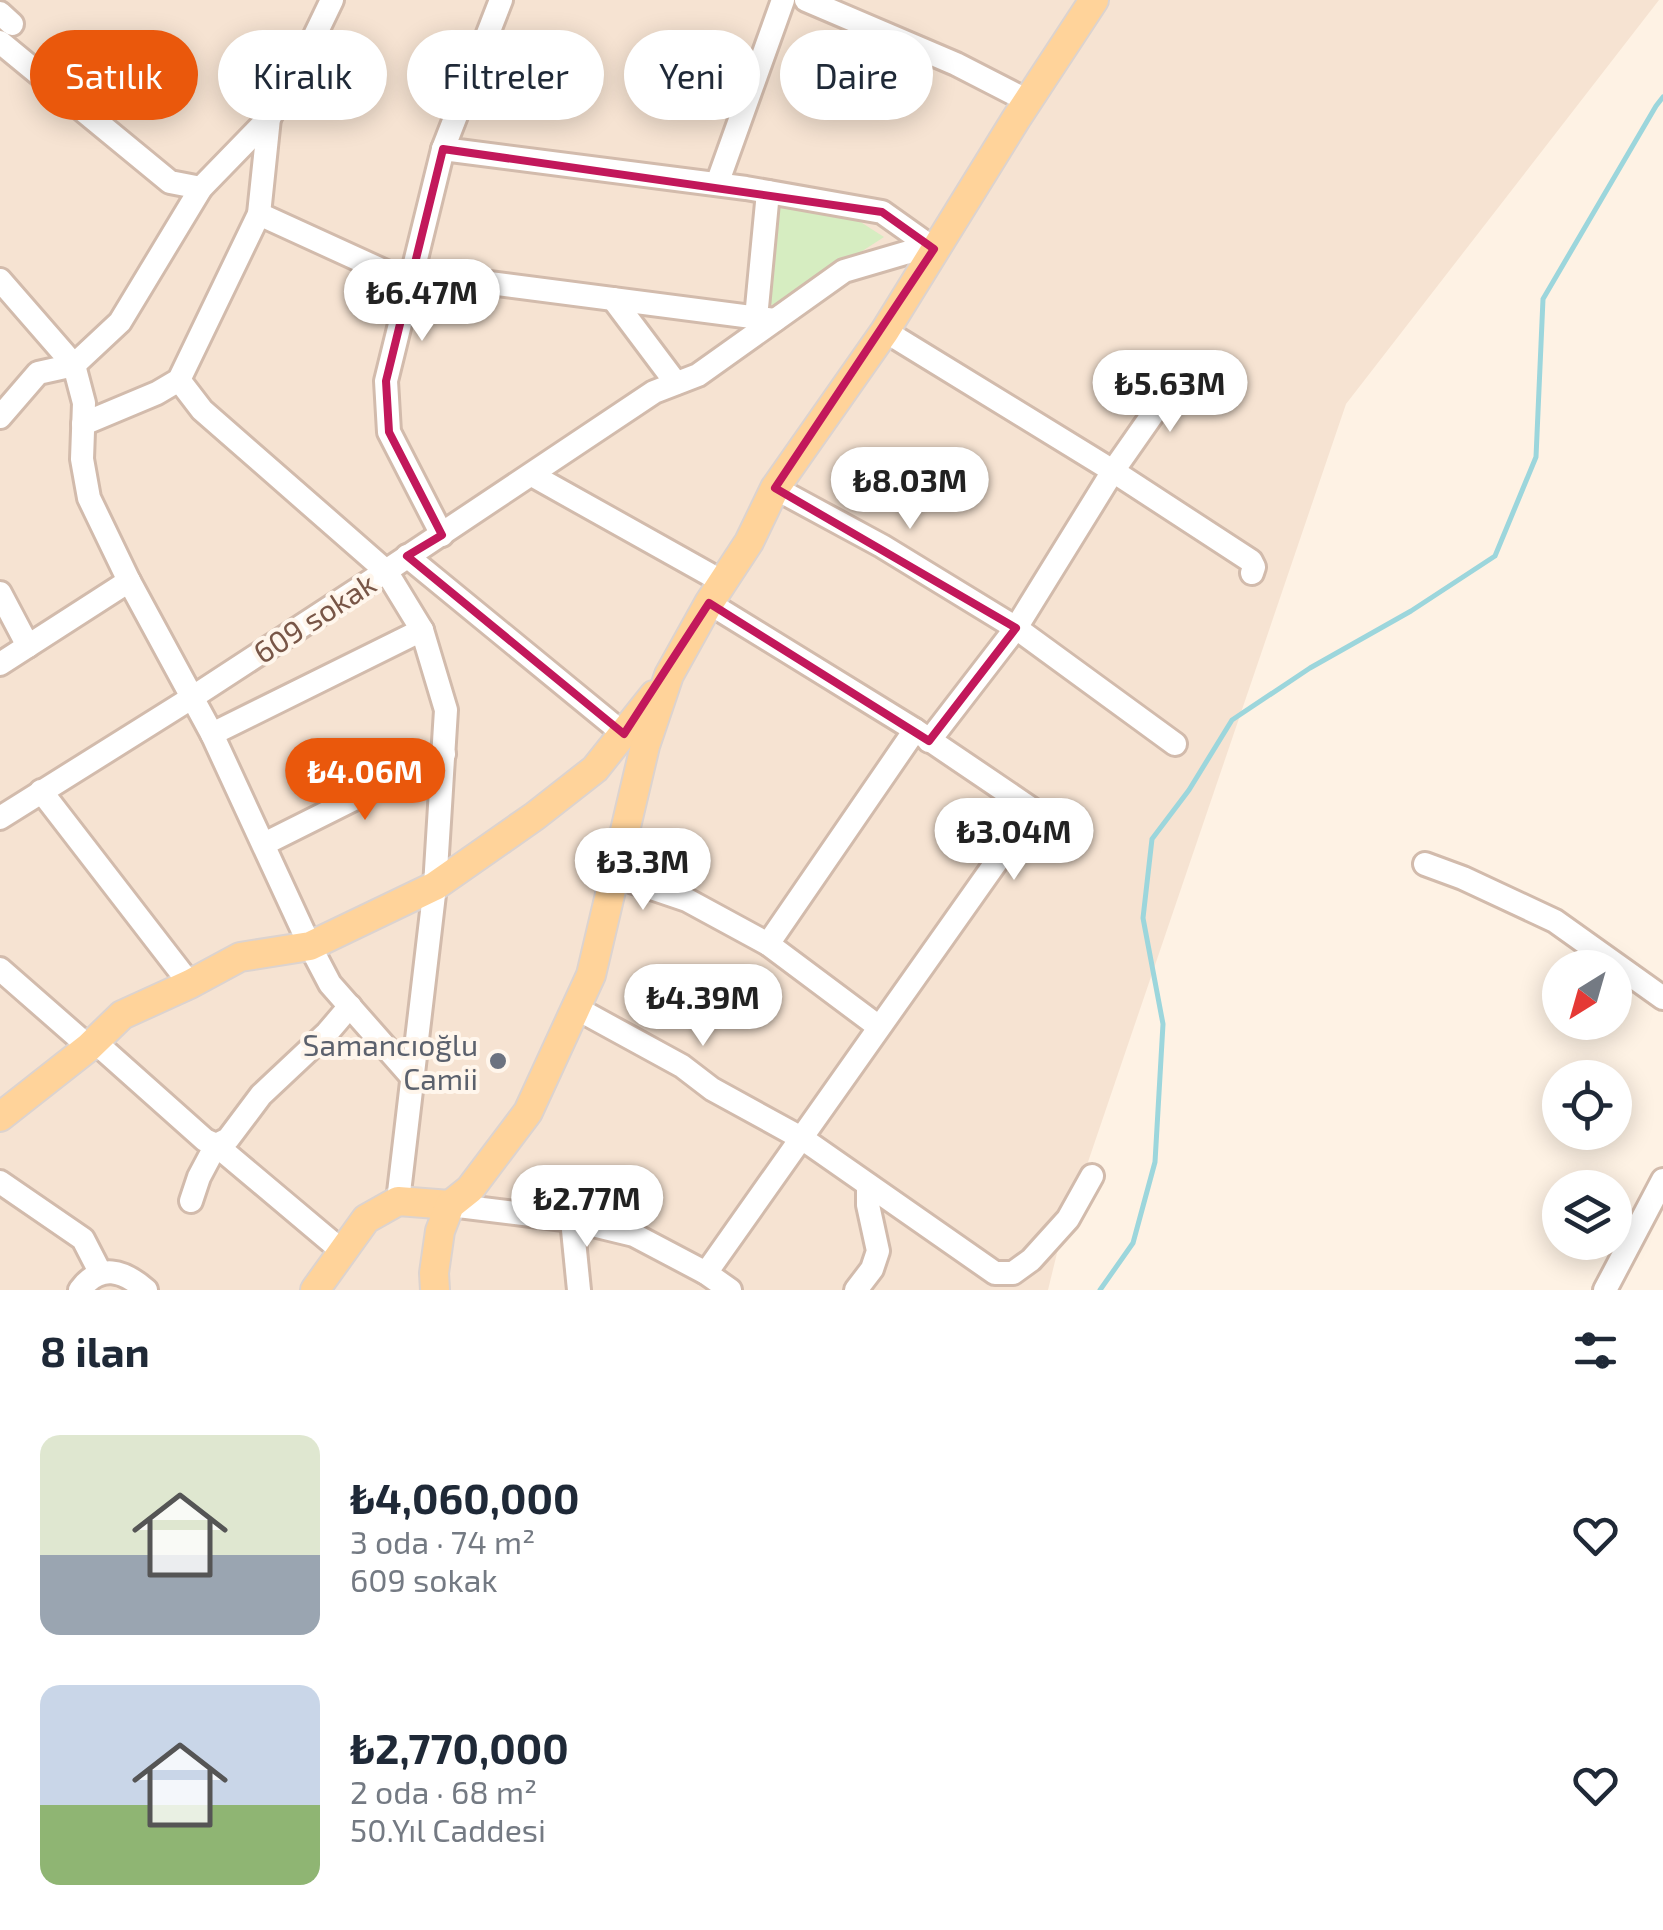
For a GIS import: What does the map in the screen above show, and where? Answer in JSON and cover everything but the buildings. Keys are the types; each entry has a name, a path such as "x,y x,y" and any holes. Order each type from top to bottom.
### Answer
{"main road":[{"path":"0,1117 92,1044 122,1015 240,957 310,946 435,886 596,769 668,675 749,542 775,488 885,331 1094,0"},
{"path":"435,1290 440,1231 450,1205 470,1189 528,1112 592,976 644,746 668,675"},
{"path":"315,1290 366,1219 398,1202 450,1205"}],"street":[{"path":"318,30 332,0"},
{"path":"442,536 389,432 386,381 443,149 501,0"},
{"path":"717,184 784,0"},
{"path":"806,0 956,64 1028,101"},
{"path":"4,26 170,182 201,188"},
{"path":"0,417 38,374 74,364 120,322 201,188 267,120"},
{"path":"83,424 179,380 259,214 269,120"},
{"path":"443,149 717,184 882,212 934,249"},
{"path":"766,319 768,192"},
{"path":"259,214 411,278 766,319"},
{"path":"179,380 202,410 386,570 654,392 698,375 766,319 844,271 912,251 934,249"},
{"path":"0,280 74,364 84,403 82,459 89,498 129,582 212,734 310,946 330,984 412,1077"},
{"path":"613,299 676,384"},
{"path":"885,331 1251,561 1252,572"},
{"path":"768,944 922,736 1016,628 1113,471 1185,368"},
{"path":"532,475 716,592 1032,810 706,1273"},
{"path":"775,488 882,546 1016,628 1175,744"},
{"path":"407,556 624,734"},
{"name":"609 sokak","path":"0,818 386,570 422,630 446,710 435,886 398,1202"},
{"path":"0,664 129,582"},
{"path":"0,593 28,646"},
{"path":"212,734 422,630"},
{"path":"264,844 444,754"},
{"path":"41,792 190,984"},
{"path":"1424,864 1554,921 1663,998"},
{"path":"616,876 688,900 768,944 880,1027"},
{"path":"0,970 342,1251"},
{"path":"191,1201 198,1177 216,1145 228,1139 261,1096 350,1006"},
{"path":"576,1008 682,1066 712,1089 804,1138 995,1273 1012,1273 1031,1260 1068,1219 1092,1176"},
{"path":"1612,1286 1663,1180"},
{"path":"0,1182 83,1239 100,1272"},
{"path":"856,1290 878,1251 868,1185"},
{"path":"450,1205 572,1220 634,1235 730,1290"},
{"path":"572,1220 579,1290"},
{"path":"80,1290 100,1272 116,1272 146,1290"}],"highlighted area":[{"path":"443,149 882,212 934,249 775,488 1016,628 929,741 709,603 624,734 407,556 442,535 389,432 386,381"}],"shaded area":[{"path":"0,0 1659,0 1346,404 1057,1253 1048,1290 0,1290"}],"green space":[{"path":"775,205 859,221 884,237 776,307 768,303"}],"waterway":[{"path":"1100,1290 1133,1243 1155,1162 1163,1024 1143,918 1152,839 1189,790 1232,720 1495,556 1536,457 1543,299 1663,97"}],"place":[{"name":"Samancıoğlu Camii","path":"498,1061"}]}
